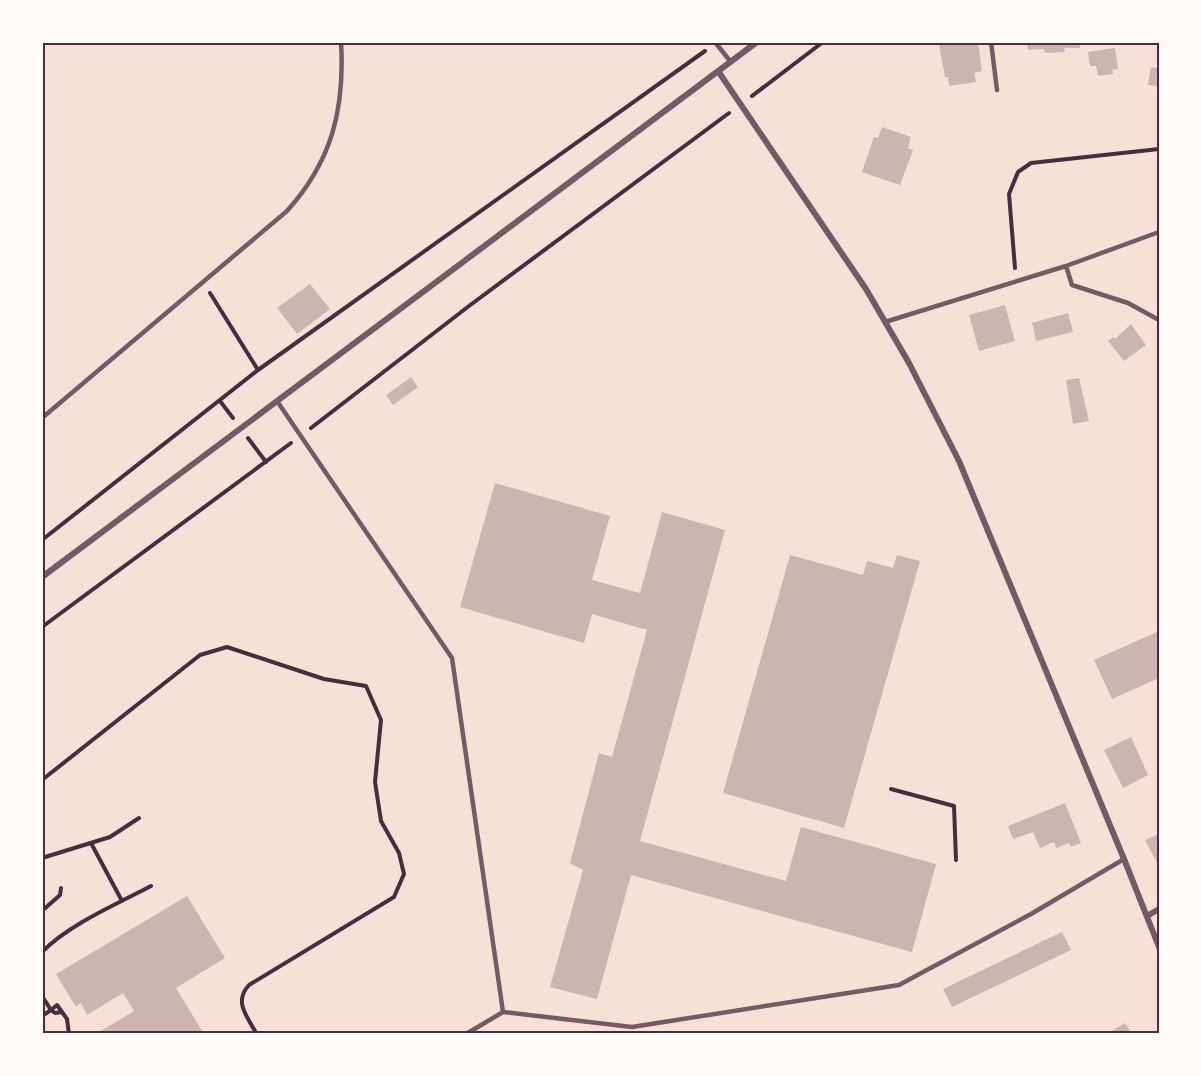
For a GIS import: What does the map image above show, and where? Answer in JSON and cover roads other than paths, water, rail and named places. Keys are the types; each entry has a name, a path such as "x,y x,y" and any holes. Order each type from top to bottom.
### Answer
{"street":[{"path":"42,577 757,42"},
{"path":"718,71 866,288 909,363 959,461 1159,947"},
{"path":"1147,916 1159,909"}],"lane":[{"path":"42,418 287,211 304,192 329,147 337,117 341,81 341,42"},
{"path":"991,42 997,90"},
{"path":"716,43 730,61"},
{"path":"885,322 1066,266 1159,232"},
{"path":"1066,266 1072,285 1128,303 1159,320"},
{"path":"278,400 452,658 503,1012"},
{"path":"466,1034 503,1012 632,1028 899,985 1031,914 1124,859"}]}
